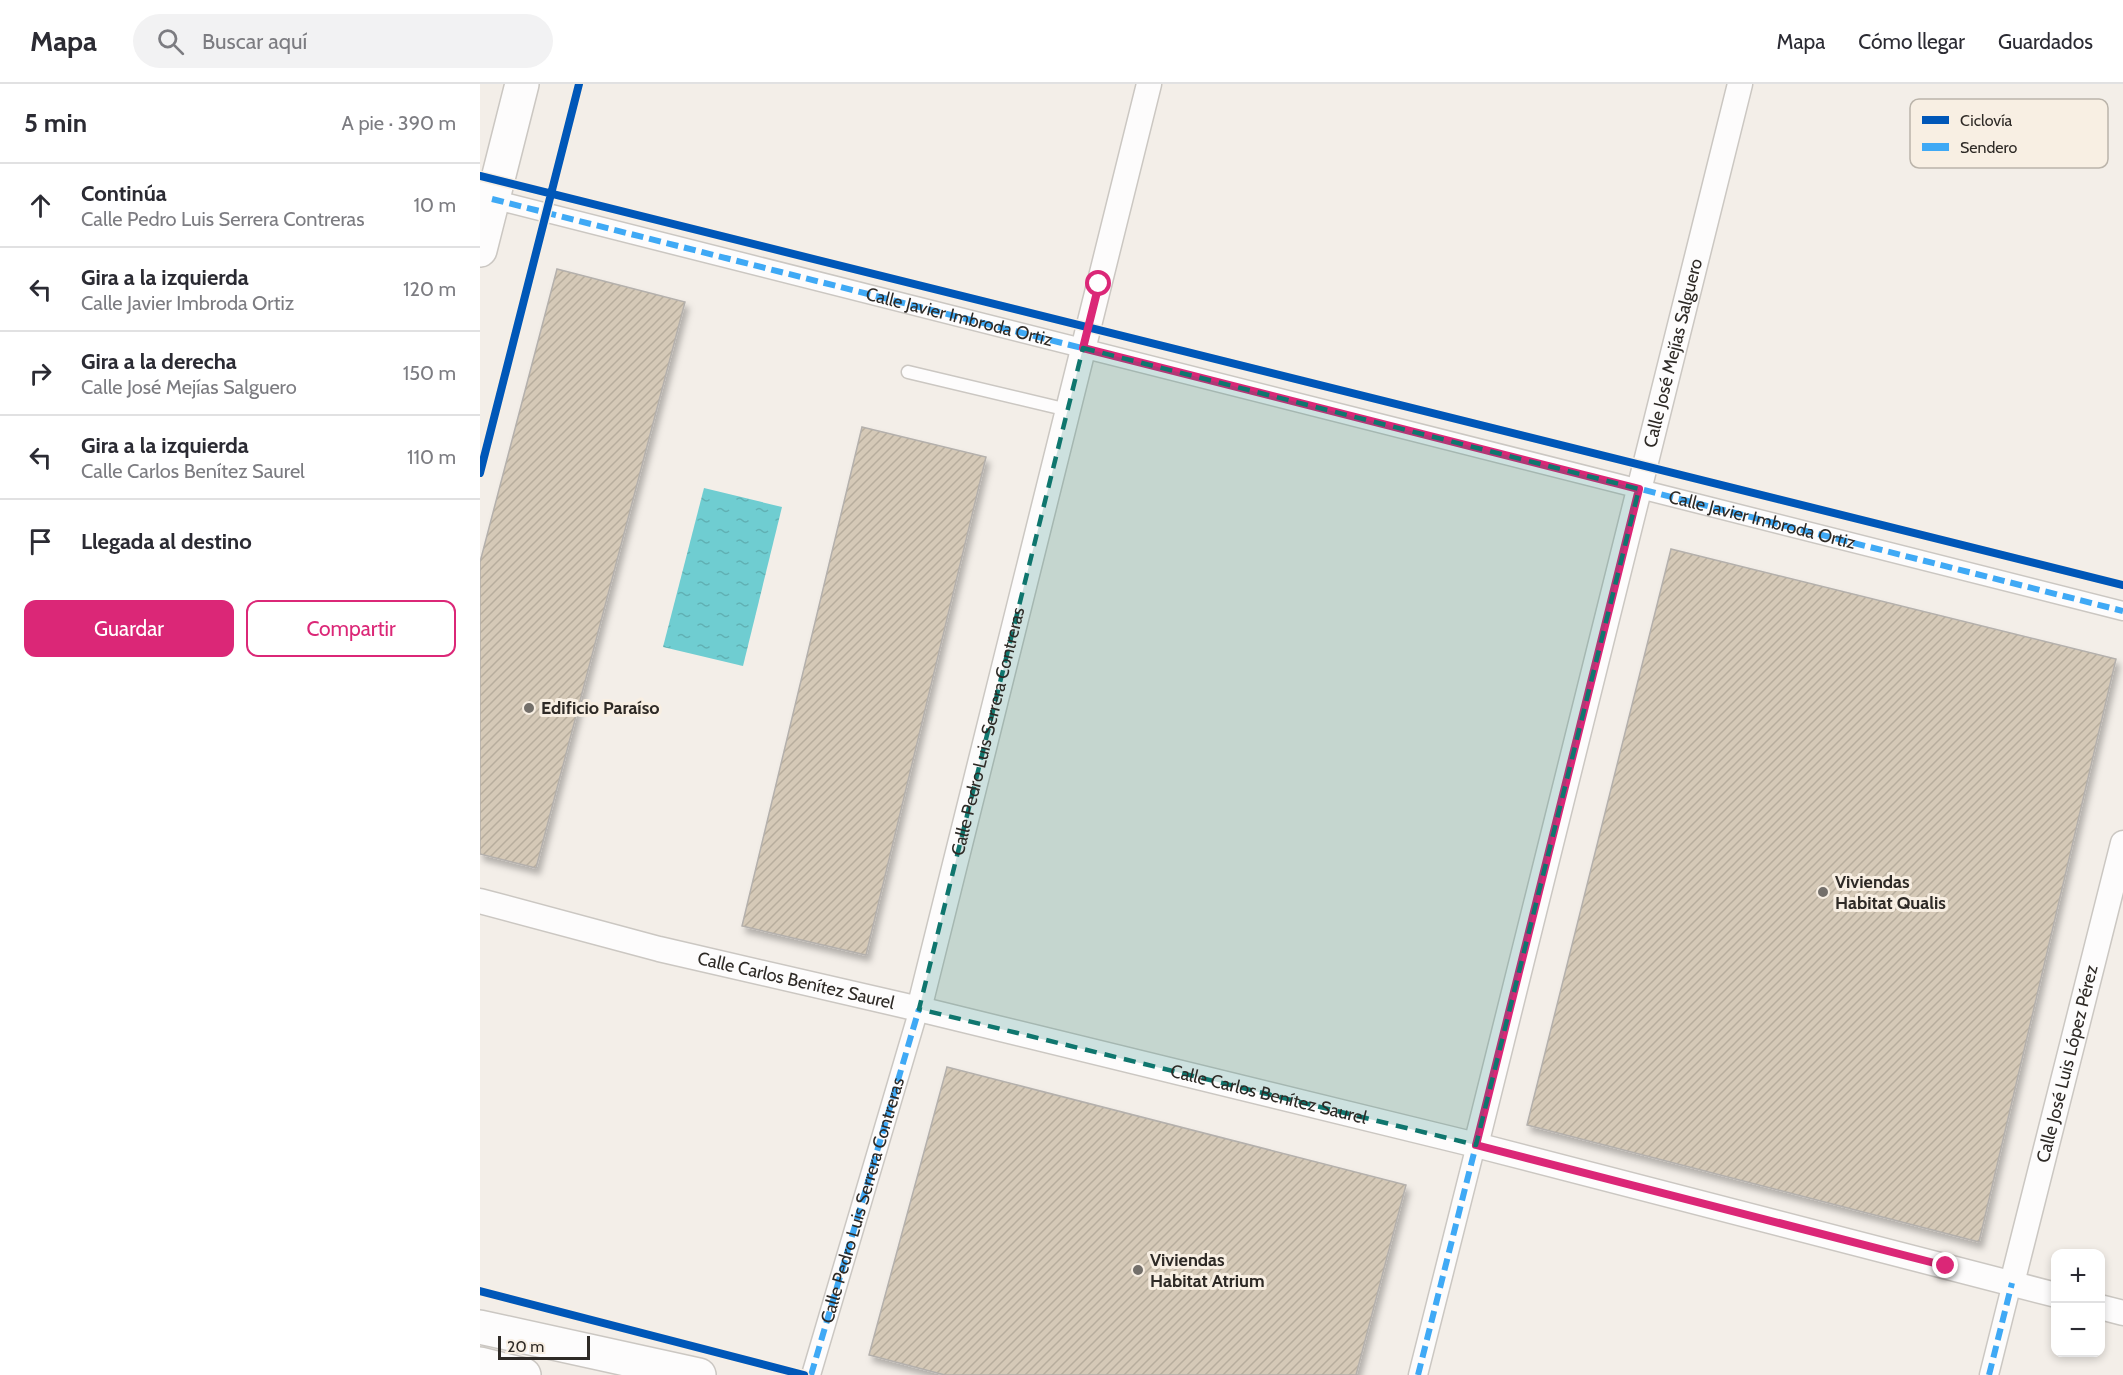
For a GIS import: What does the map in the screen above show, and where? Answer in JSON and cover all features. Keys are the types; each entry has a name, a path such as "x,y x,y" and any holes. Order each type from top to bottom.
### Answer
{"main road":[{"path":"480,250 522,84"},
{"path":"480,1327 699,1375"},
{"path":"480,1364 524,1375"}],"street":[{"name":"Calle Pedro Luis Serrera Contreras","path":"811,1375 919,1009 1149,84"},
{"name":"Calle José Mejías Salguero","path":"1476,1145 1740,84"},
{"name":"Calle Javier Imbroda Ortiz","path":"492,199 2123,611"},
{"name":"Calle José Luis López Pérez","path":"2012,1283 2123,843"},
{"name":"Calle Carlos Benítez Saurel","path":"480,901 659,950 919,1009 1476,1145 2051,1294"},
{"path":"1418,1375 1476,1145"},
{"path":"1989,1375 2012,1283"},
{"path":"2105,1308 2123,1313"}],"lane":[{"path":"908,372 1068,410"}],"highlighted area":[{"path":"1083,348 1639,489 1476,1145 919,1009"}],"water":[{"path":"704,488 782,507 743,666 663,647"}],"building":[{"name":"Edificio Paraíso","path":"557,269 685,302 536,868 480,854 480,562"},
{"path":"862,427 986,457 866,955 742,926"},
{"name":"Viviendas Habitat Qualis","path":"1671,549 2116,659 1979,1242 1527,1125"},
{"name":"Viviendas Habitat Atrium","path":"947,1067 1406,1185 1356,1375 945,1375 869,1355"}],"marked path":[{"path":"492,199 2123,611"},
{"path":"811,1375 919,1009"},
{"path":"1418,1375 1476,1145"},
{"path":"1989,1375 2012,1283"}],"cycle path":[{"path":"480,473 579,84"},
{"path":"480,176 2123,585"},
{"path":"480,1291 804,1375"}],"place":[{"name":"Edificio Paraíso","path":"529,708"},
{"name":"Viviendas Habitat Qualis","path":"1823,892"},
{"name":"Viviendas Habitat Atrium","path":"1138,1270"}],"route":[{"path":"1099,284 1083,348 1639,489 1476,1145 1946,1266"}]}
